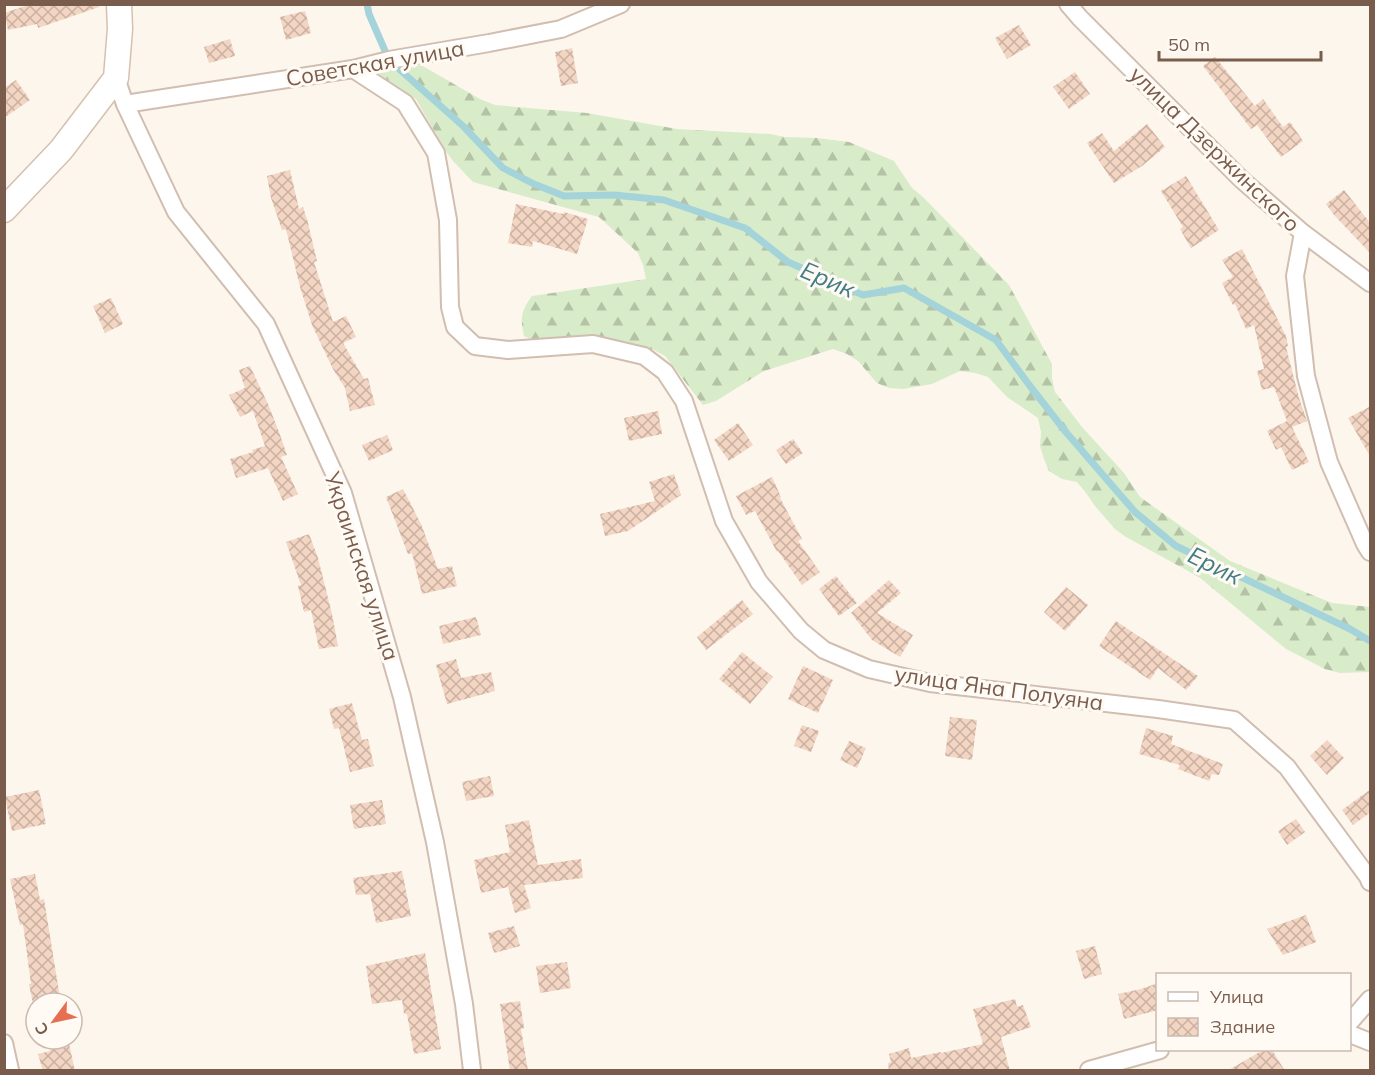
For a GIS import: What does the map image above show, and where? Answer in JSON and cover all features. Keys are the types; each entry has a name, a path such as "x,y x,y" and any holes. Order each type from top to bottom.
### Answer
{"street":[{"name":"Украинская улица","path":"119,4 120,29 116,78 125,104 176,212 266,324 343,493 402,697 430,820 464,1004 472,1071"},
{"name":"Советская улица","path":"125,104 353,69 389,60 489,43 561,28 621,4"},
{"name":"улица Дзержинского","path":"1068,4 1242,180 1303,232 1371,283"},
{"name":"улица Яна Полуяна","path":"353,69 405,104 436,153 448,220 450,307 455,327 475,346 508,350 592,344 644,356 665,372 684,401 724,521 759,582 801,631 824,650 870,669 930,683 1234,720 1287,767 1371,882"},
{"path":"4,210 61,150 116,78"},
{"path":"1303,232 1295,276 1306,376 1329,462 1365,544 1371,552"},
{"path":"1351,1021 1371,999"},
{"path":"1351,1034 1371,1042"},
{"path":"4,1043 10,1071"},
{"path":"1089,1071 1157,1051"}],"green space":[{"path":"421,65 480,99 495,105 587,113 677,129 770,134 849,142 894,161 912,188 1009,285 1052,364 1055,392 1082,427 1124,473 1140,497 1230,561 1332,603 1370,607 1370,672 1340,673 1325,669 1286,649 1199,577 1115,529 1077,482 1062,479 1049,471 1040,446 1041,432 1038,418 1007,397 988,377 960,371 932,384 903,389 889,388 877,383 858,361 833,349 764,371 716,401 703,405 665,356 652,349 583,336 537,342 524,336 522,315 532,296 646,279 643,265 638,253 599,217 473,182 445,150 416,99 373,70"}],"building":[{"path":"31,4 99,4 99,7 38,28 37,24 8,30 4,13"},
{"path":"305,11 311,33 286,40 280,17"},
{"path":"1019,25 1031,45 1007,59 995,38"},
{"path":"230,39 235,56 209,63 204,47"},
{"path":"572,48 578,83 561,86 555,52"},
{"path":"1215,57 1255,106 1263,99 1283,127 1290,122 1303,141 1281,157 1257,125 1251,129 1203,66"},
{"path":"1075,72 1090,94 1069,109 1053,87"},
{"path":"16,80 30,100 4,118 4,88"},
{"path":"1147,124 1165,147 1142,166 1114,183 1087,143 1102,133 1114,151"},
{"path":"290,170 299,209 303,207 307,219 317,261 314,262 333,322 346,316 356,337 343,343 364,379 368,378 375,405 350,411 345,388 333,369 312,325 286,229 282,230 271,198 267,176"},
{"path":"1186,176 1219,230 1191,248 1180,229 1183,227 1161,191"},
{"path":"1344,190 1371,224 1371,254 1326,204"},
{"path":"516,204 563,214 564,212 588,219 577,254 533,241 532,247 508,243"},
{"path":"1242,249 1286,336 1288,346 1286,347 1307,421 1292,427 1309,462 1292,470 1281,447 1276,450 1267,431 1287,421 1274,387 1262,390 1257,371 1264,369 1254,325 1246,329 1235,304 1233,305 1222,283 1233,277 1222,260"},
{"path":"111,298 123,324 105,333 93,306"},
{"path":"250,366 279,432 287,455 281,457 298,494 283,501 268,468 236,478 230,459 265,446 253,411 240,417 229,395 245,388 239,370"},
{"path":"1371,406 1371,458 1348,418"},
{"path":"658,411 662,434 629,441 624,418"},
{"path":"738,423 753,445 729,461 714,440"},
{"path":"387,435 393,450 369,461 362,445"},
{"path":"793,439 803,453 786,464 776,450"},
{"path":"674,474 681,495 628,531 605,536 600,514 655,501 649,482"},
{"path":"772,477 780,498 802,539 798,541 820,572 802,585 777,552 755,511 746,515 736,496"},
{"path":"403,489 421,524 438,569 452,566 457,586 422,594 412,553 408,554 386,497"},
{"path":"309,534 318,558 338,646 319,649 311,610 304,612 298,586 301,585 286,542"},
{"path":"836,576 857,603 839,616 819,589"},
{"path":"889,580 901,593 877,613 913,635 900,657 872,640 851,613"},
{"path":"1066,587 1088,605 1065,631 1044,612"},
{"path":"742,600 753,614 706,650 697,637"},
{"path":"476,617 481,635 443,644 439,626"},
{"path":"1116,621 1198,676 1186,690 1158,668 1150,680 1099,646"},
{"path":"742,652 773,677 750,704 719,679"},
{"path":"456,659 461,678 491,672 495,691 447,704 436,665"},
{"path":"803,666 833,680 818,713 788,699"},
{"path":"352,703 362,740 368,739 374,766 350,772 339,728 334,729 329,709"},
{"path":"950,717 977,720 972,760 945,756"},
{"path":"802,725 819,731 811,752 794,746"},
{"path":"1146,728 1173,736 1171,744 1223,764 1219,775 1212,774 1209,781 1178,769 1180,765 1139,754"},
{"path":"1327,740 1344,758 1327,775 1310,756"},
{"path":"849,741 866,748 857,768 840,760"},
{"path":"490,776 494,796 466,801 462,782"},
{"path":"1371,789 1371,812 1353,825 1342,810"},
{"path":"39,790 46,824 12,831 5,797"},
{"path":"382,800 386,824 354,829 350,805"},
{"path":"1296,819 1305,832 1287,845 1278,831"},
{"path":"529,820 538,865 581,859 583,878 524,885 531,908 515,913 508,887 481,893 474,860 510,852 505,825"},
{"path":"402,871 411,916 376,923 370,894 356,895 353,878"},
{"path":"35,874 40,900 44,899 59,991 30,991 23,924 20,925 10,879"},
{"path":"1306,915 1316,942 1283,955 1267,929"},
{"path":"514,926 520,946 494,953 488,933"},
{"path":"1095,946 1102,974 1084,979 1076,951"},
{"path":"425,953 441,1049 414,1054 407,1014 404,1014 402,1000 372,1004 366,966"},
{"path":"567,962 571,988 540,993 536,966"},
{"path":"1156,984 1156,1011 1124,1019 1118,994"},
{"path":"1015,999 1017,1007 1023,1005 1031,1027 1001,1037 1010,1071 889,1071 888,1063 891,1062 889,1054 909,1048 911,1058 983,1044 973,1009"},
{"path":"520,1001 524,1028 521,1029 528,1071 510,1071 500,1004"},
{"path":"50,1051 71,1051 75,1071 43,1071 38,1054"},
{"path":"1261,1051 1273,1051 1285,1071 1227,1071"}],"waterway":[{"name":"Ерик","path":"367,4 389,60 463,126 503,168 564,196 614,195 664,200 745,228 788,262 863,295 904,288 996,340 1065,431 1135,512 1176,546 1350,629 1370,641"}]}
